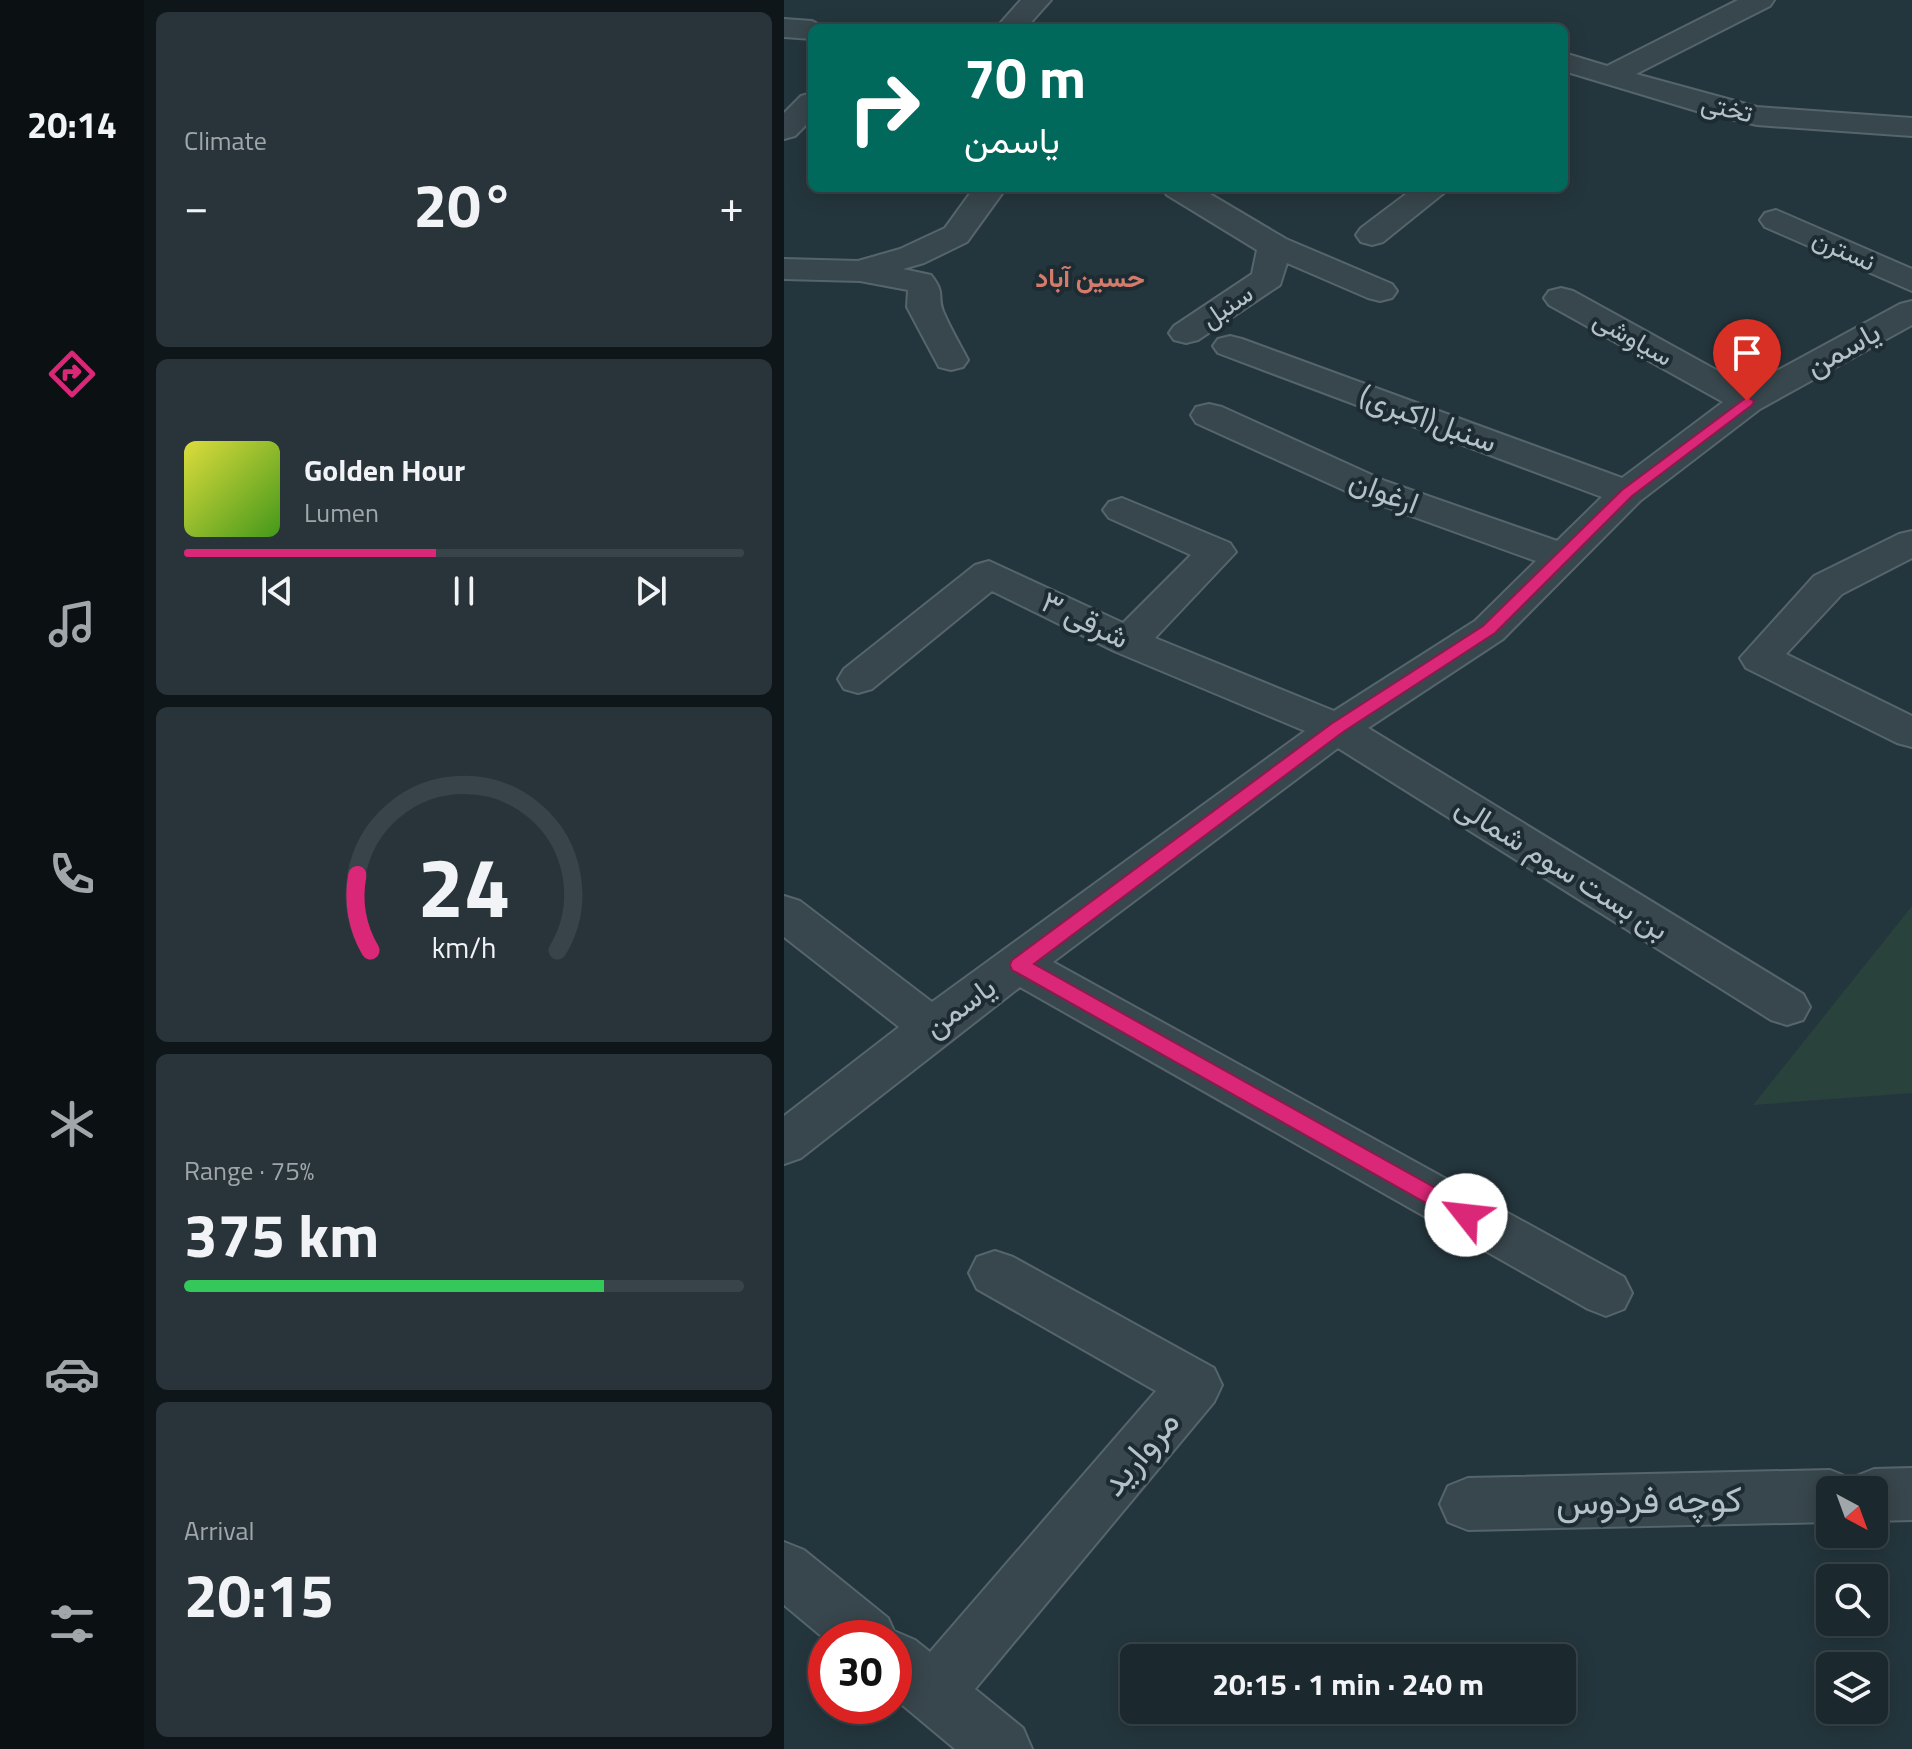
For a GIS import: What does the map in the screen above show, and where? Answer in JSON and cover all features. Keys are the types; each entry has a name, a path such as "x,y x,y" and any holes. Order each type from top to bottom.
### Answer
{"street":[{"path":"1014,24 1037,0"},
{"path":"1611,75 1760,0"},
{"path":"784,28 808,30"},
{"name":"تختی","path":"1568,63 1711,106 1757,116 1906,119"},
{"path":"784,130 808,106"},
{"path":"859,271 912,256 956,235 987,192"},
{"path":"1183,192 1271,262 1380,291"},
{"path":"1372,235 1429,192"},
{"name":"نسترن","path":"1776,220 1912,281"},
{"name":"سنبل","path":"1186,333 1271,262"},
{"path":"784,269 859,271 919,282 927,294 924,307 951,360"},
{"name":"سیاوشی","path":"1561,298 1747,401"},
{"name":"یاسمن","path":"784,1144 932,1027 1337,728 1489,630 1627,493 1747,401 1912,311"},
{"name":"سنبل(اکبری)","path":"1230,346 1627,493"},
{"name":"ارغوان","path":"1209,415 1372,489 1564,557"},
{"path":"1122,510 1217,552 1128,642"},
{"path":"1912,543 1828,585 1760,658 1912,733"},
{"name":"۳ شرقی","path":"858,679 989,574 1128,642 1337,728"},
{"name":"بن بست سوم شمالی","path":"1337,728 1787,1007"},
{"path":"786,918 932,1027"},
{"path":"1019,965 1606,1293"},
{"name":"مروارید","path":"914,1676 1195,1385 995,1273"},
{"path":"1888,1495 1912,1494"},
{"name":"کوچه فردوس","path":"1468,1504 1816,1496"},
{"path":"784,1569 846,1620"},
{"path":"914,1676 1002,1749"}],"green space":[{"path":"1912,906 1912,1093 1753,1105"}],"district":[{"name":"حسین آباد","path":"1090,278"}],"route":[{"path":"1466,1215 1019,965 1337,728 1489,630 1627,493 1747,401"}]}
